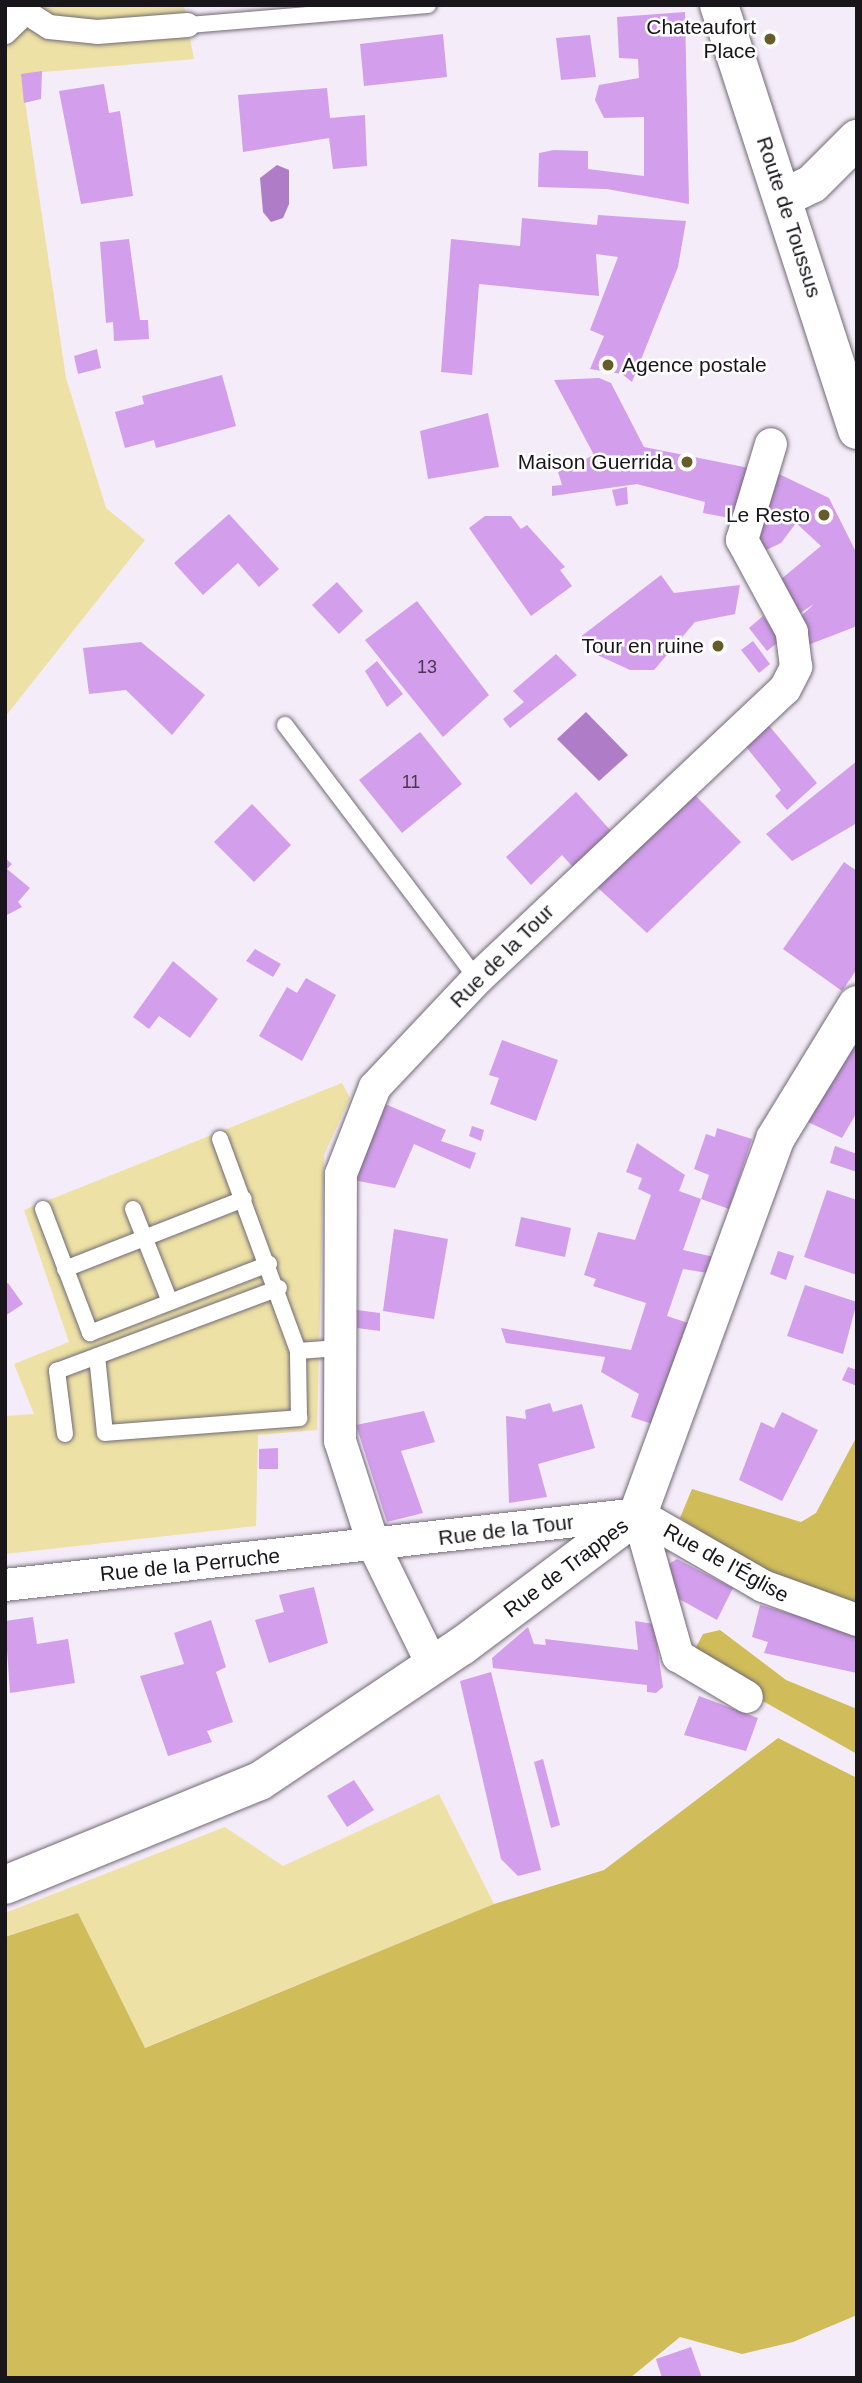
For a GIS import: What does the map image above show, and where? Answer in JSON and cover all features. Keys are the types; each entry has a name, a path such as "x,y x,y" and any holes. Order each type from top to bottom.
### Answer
{"street":[{"name":"Route de Toussus","path":"719,5 857,430"},
{"path":"5,32 20,9 49,27 97,32 188,25"},
{"path":"783,198 812,184 857,139"},
{"name":"Rue de la Tour","path":"433,1666 374,1546 340,1441 341,1174 375,1087 477,979 785,689 796,667 792,632 742,540 771,444"},
{"name":"Rue de Trappes","path":"5,1885 260,1781 433,1666 638,1514 775,1139 857,1005"},
{"path":"638,1514 678,1656 747,1697"},
{"name":"Rue de la Tour","path":"374,1546 638,1514"},
{"name":"Rue de l'Église","path":"638,1514 763,1586 857,1619"},
{"name":"Rue de la Perruche","path":"5,1585 374,1546"}],"lane":[{"path":"188,25 428,5"},
{"path":"285,725 477,979"},
{"path":"97,1356 105,1433 299,1418 298,1351 279,1288 220,1139"},
{"path":"65,1269 244,1199"},
{"path":"43,1209 90,1333 270,1264"},
{"path":"133,1209 170,1302"},
{"path":"65,1434 57,1371 279,1288"},
{"path":"298,1351 340,1349"}],"shaded area":[{"path":"5,5 184,5 194,59 21,74 66,378 106,508 145,540 5,717"},
{"path":"277,165 289,170 289,204 283,218 271,222 263,212 260,178"},
{"path":"586,712 628,755 599,781 557,739"},
{"path":"342,1083 350,1098 324,1155 317,1430 258,1435 256,1526 5,1554 5,1416 34,1414 14,1364 69,1342 24,1210"},
{"path":"857,1436 857,1604 762,1571 680,1518 692,1489 801,1522 816,1513"},
{"path":"720,1630 786,1680 857,1709 857,1754 706,1669 694,1651 703,1634"},
{"path":"778,1738 857,1778 857,2315 793,2342 742,2354 680,2337 630,2378 5,2378 5,1937 78,1913 145,2048 494,1904 604,1870"},
{"path":"439,1794 494,1904 144,2048 78,1913 5,1937 5,1913 225,1827 283,1866"}],"building":[{"path":"685,12 689,204 607,189 538,187 539,153 554,150 588,151 588,169 644,176 644,117 604,118 595,100 599,85 639,78 638,59 619,58 617,17"},
{"path":"443,34 447,77 364,86 360,44"},
{"path":"590,35 596,77 561,80 556,38"},
{"path":"42,71 41,99 24,103 21,74"},
{"path":"104,84 109,113 120,111 133,196 81,204 59,91"},
{"path":"327,88 330,118 365,115 367,166 333,169 329,138 243,152 238,95"},
{"path":"598,215 686,221 678,267 632,382 622,374 590,369 604,336 590,330 618,257 596,254 599,296 479,284 472,375 441,372 451,239 520,246 522,218 597,225"},
{"path":"129,239 140,320 148,320 149,339 114,341 113,322 106,323 100,242"},
{"path":"97,349 101,368 78,374 74,356"},
{"path":"222,375 236,426 156,448 154,440 125,448 115,412 144,404 142,396"},
{"path":"599,378 611,383 644,447 749,468 735,519 703,513 705,502 637,484 552,496 552,486 562,485 558,472 594,455 554,380"},
{"path":"488,413 499,467 428,479 420,431"},
{"path":"779,474 829,498 857,554 857,626 808,645 798,619 814,604 797,615 780,580 821,546 796,523 781,543 764,551 754,533"},
{"path":"627,487 628,504 616,506 612,490"},
{"path":"229,514 279,569 259,587 238,563 203,595 174,563"},
{"path":"485,516 511,516 521,529 527,525 565,567 560,570 572,586 531,616 469,528"},
{"path":"661,575 674,593 740,585 735,614 695,622 654,670 630,670 593,653 579,638"},
{"path":"337,582 363,611 339,634 312,605"},
{"path":"417,601 489,695 443,737 365,640"},
{"path":"763,616 781,640 767,651 749,628"},
{"path":"753,641 770,664 759,673 741,650"},
{"path":"141,642 205,695 172,735 126,690 89,694 83,648"},
{"path":"556,654 577,675 510,728 503,719 524,702 513,691"},
{"path":"377,661 403,694 387,707 365,671"},
{"path":"766,722 817,783 787,810 775,796 781,790 742,742"},
{"path":"420,732 462,784 402,833 359,780"},
{"path":"857,761 857,823 792,861 766,834"},
{"path":"576,792 612,832 573,867 562,855 531,885 506,857"},
{"path":"692,792 741,842 647,933 597,887"},
{"path":"252,804 291,845 254,882 214,842"},
{"path":"5,858 12,864 7,869 30,888 18,902 22,907 5,916"},
{"path":"844,862 857,871 857,969 842,991 783,949"},
{"path":"255,949 281,964 273,977 246,961"},
{"path":"173,961 218,999 190,1038 159,1016 149,1029 133,1017"},
{"path":"306,978 336,995 302,1061 259,1036 287,987 297,993"},
{"path":"857,1036 857,1112 842,1138 808,1122"},
{"path":"502,1040 558,1060 536,1121 490,1104 499,1078 489,1075"},
{"path":"385,1104 446,1130 441,1141 476,1153 470,1169 414,1144 395,1188 353,1180"},
{"path":"472,1126 484,1130 481,1141 469,1136"},
{"path":"717,1128 752,1139 729,1209 701,1199 709,1175 694,1169 706,1134 715,1137"},
{"path":"637,1143 685,1175 679,1191 701,1199 683,1250 714,1257 708,1273 683,1269 667,1316 691,1324 658,1426 631,1417 639,1394 601,1372 605,1357 506,1343 501,1328 631,1350 646,1303 593,1286 596,1279 584,1275 598,1232 635,1240 651,1195 638,1189 642,1178 626,1172"},
{"path":"835,1146 857,1154 857,1172 830,1163"},
{"path":"827,1190 857,1200 857,1275 804,1257"},
{"path":"521,1217 571,1228 565,1257 515,1246"},
{"path":"394,1229 448,1239 434,1319 383,1311"},
{"path":"778,1251 794,1256 786,1280 770,1274"},
{"path":"8,1283 23,1304 5,1316 5,1285"},
{"path":"805,1285 857,1302 843,1354 787,1336"},
{"path":"357,1310 380,1313 380,1331 357,1328"},
{"path":"848,1367 857,1370 857,1386 842,1380"},
{"path":"550,1403 553,1412 582,1404 595,1448 538,1464 547,1497 509,1503 506,1416 526,1419 525,1410"},
{"path":"424,1411 435,1442 401,1451 423,1513 387,1522 356,1425"},
{"path":"782,1412 818,1430 782,1501 739,1480 761,1422 774,1428"},
{"path":"278,1448 278,1469 259,1469 259,1449"},
{"path":"677,1559 733,1588 717,1620 672,1595 669,1564"},
{"path":"314,1587 328,1643 269,1663 255,1620 284,1612 279,1595"},
{"path":"760,1605 857,1633 857,1673 764,1653 768,1642 752,1637"},
{"path":"33,1617 37,1644 68,1639 75,1683 10,1693 5,1621"},
{"path":"211,1620 226,1667 216,1672 233,1722 207,1731 212,1742 168,1756 140,1676 184,1664 174,1633"},
{"path":"635,1621 654,1624 663,1687 656,1693 647,1692 647,1685 493,1668 492,1658 528,1627 534,1644 546,1645 545,1639 638,1650"},
{"path":"491,1672 541,1870 518,1876 501,1859 460,1681"},
{"path":"699,1696 758,1718 746,1751 684,1735"},
{"path":"543,1759 560,1825 551,1828 534,1762"},
{"path":"354,1780 374,1810 347,1827 327,1796"},
{"path":"691,2347 702,2378 662,2378 656,2359"}],"place":[{"name":"Chateaufort Place","path":"770,39"},
{"name":"Agence postale","path":"608,365"},
{"name":"Maison Guerrida","path":"687,462"},
{"name":"Le Resto","path":"824,515"},
{"name":"Tour en ruine","path":"718,646"}]}
